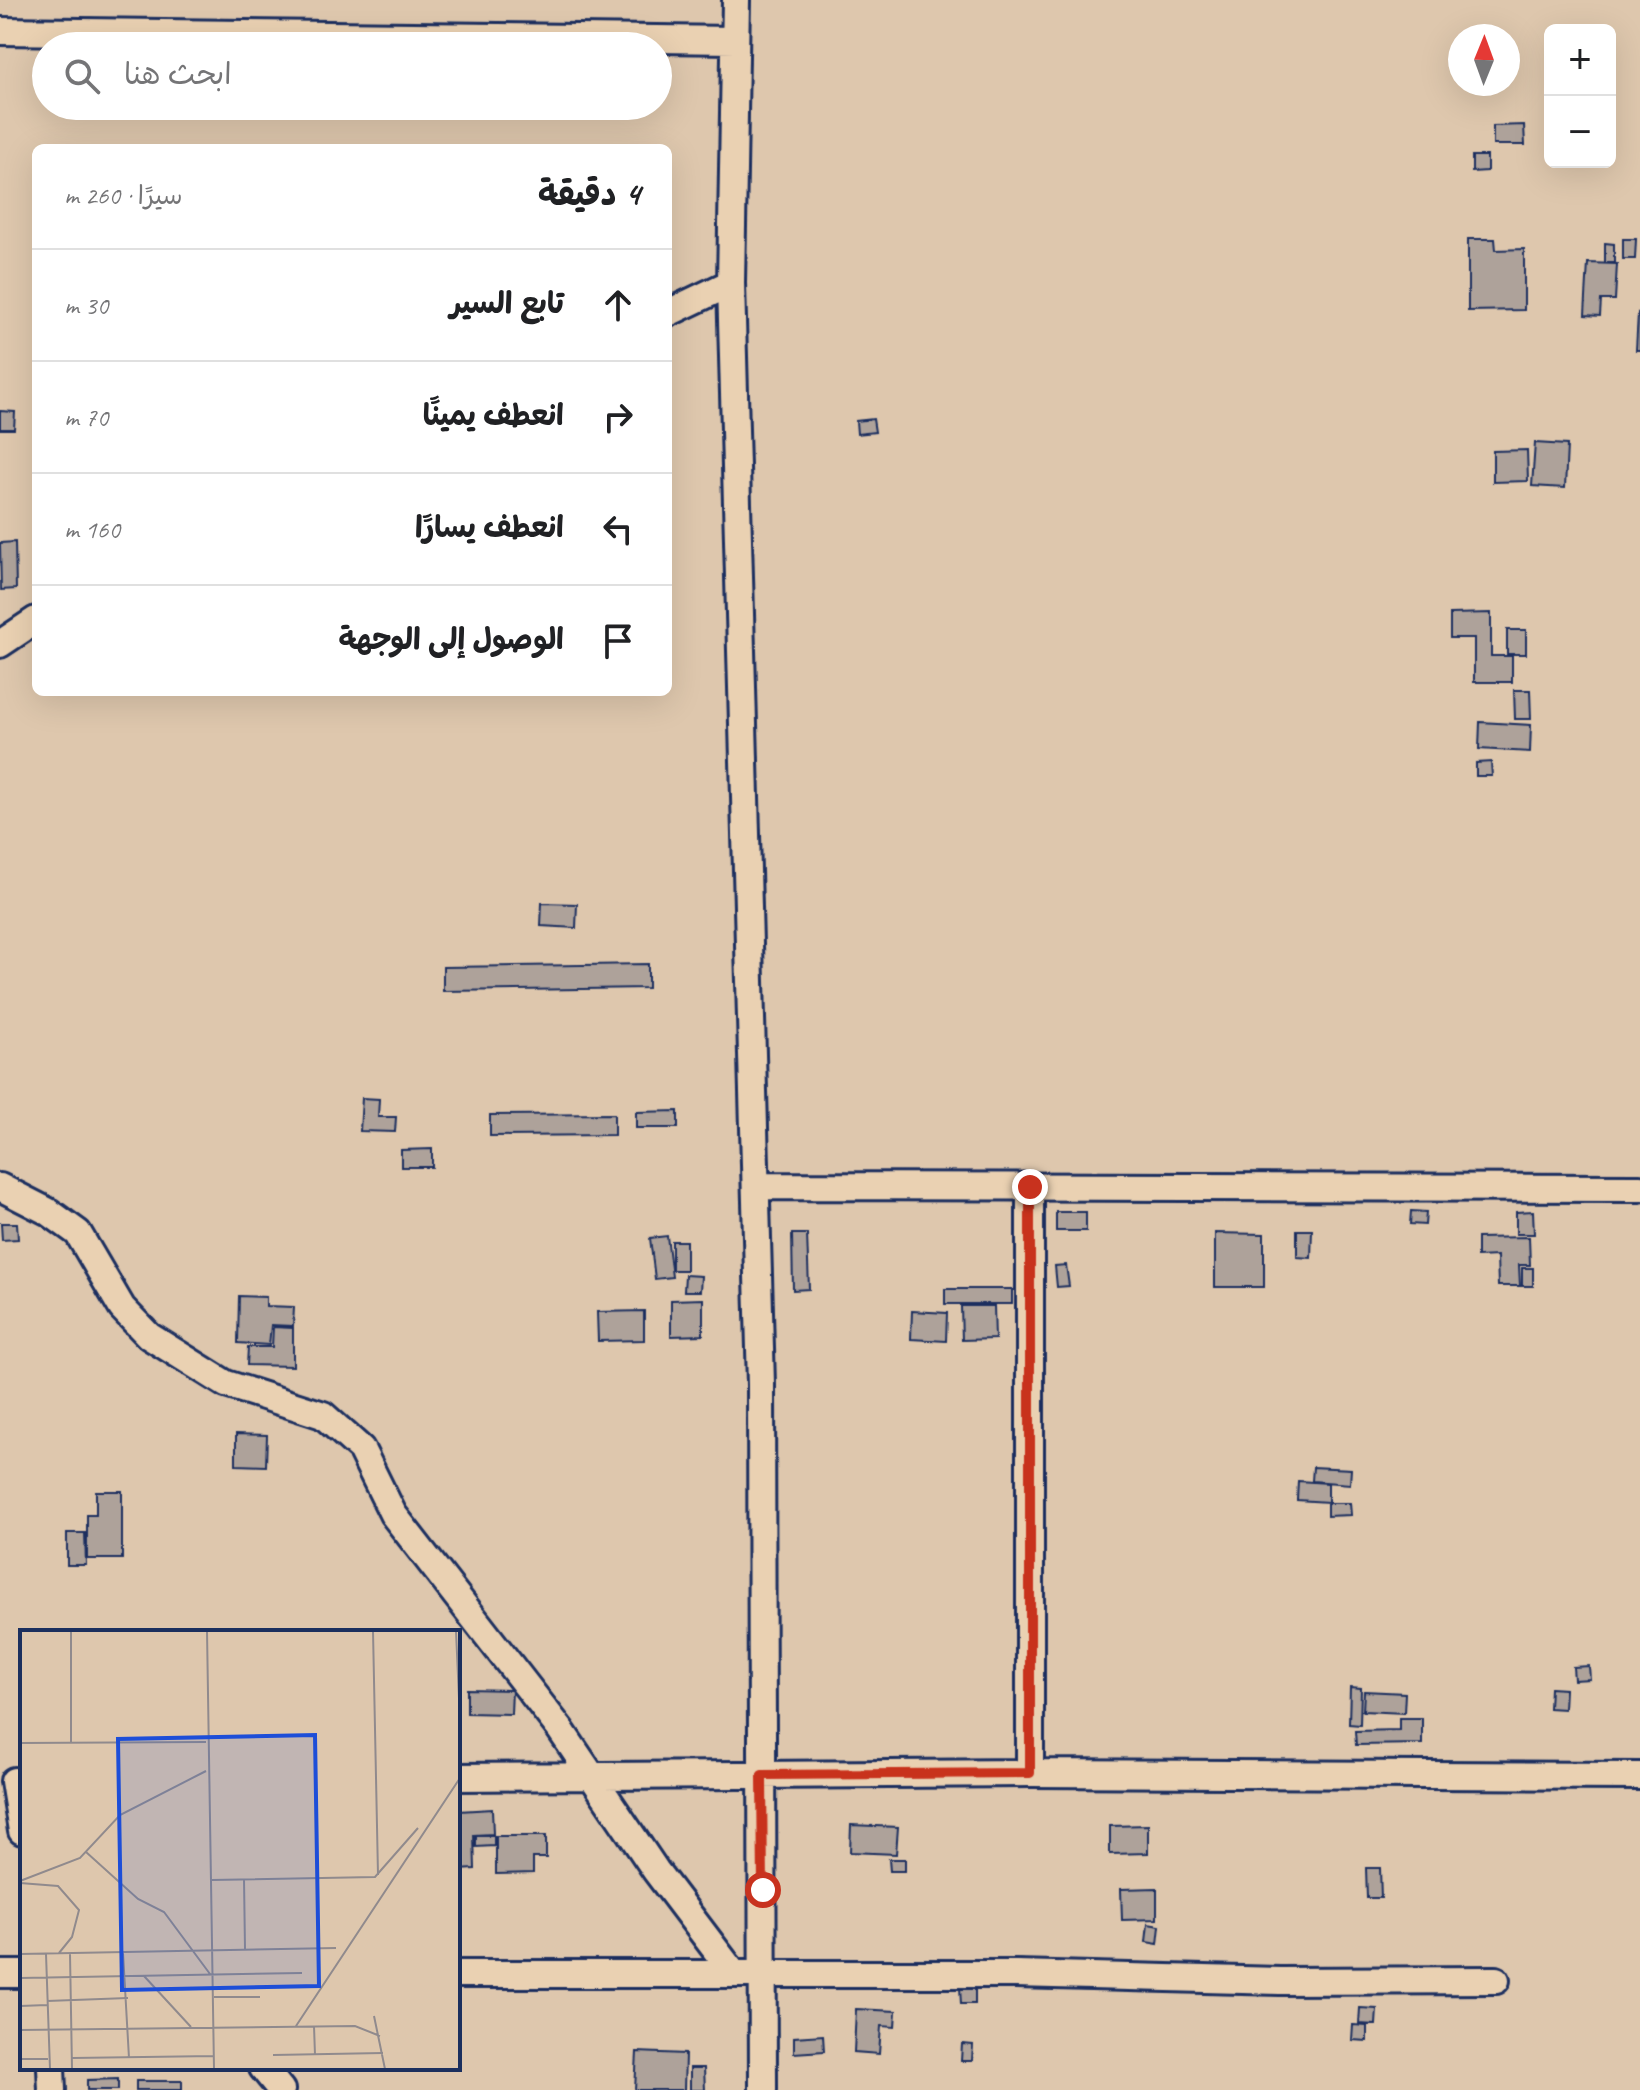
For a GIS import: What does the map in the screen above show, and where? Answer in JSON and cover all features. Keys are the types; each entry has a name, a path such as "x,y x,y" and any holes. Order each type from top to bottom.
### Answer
{"street":[{"path":"736,0 731,283 761,1385 763,2090"},
{"path":"0,31 82,32"},
{"path":"672,39 735,40"},
{"path":"672,311 731,283"},
{"path":"0,644 32,623"},
{"path":"756,1186 1640,1188"},
{"path":"0,1187 49,1212 78,1233 122,1308 149,1336 226,1384 323,1415 361,1449 393,1514 560,1729 656,1871 734,1974"},
{"path":"1030,1187 1030,1773"},
{"path":"460,1777 1030,1773 1640,1776"},
{"path":"12,1781 20,1821"},
{"path":"460,1974 1016,1974 1280,1981 1496,1980"},
{"path":"51,2070 52,2090"},
{"path":"265,2070 281,2090"}],"building":[{"path":"1524,125 1525,145 1493,145 1493,126"},
{"path":"1472,156 1487,156 1487,171 1472,172"},
{"path":"1468,239 1495,239 1496,250 1524,249 1524,310 1468,311"},
{"path":"1623,239 1636,239 1635,259 1623,259"},
{"path":"1605,243 1614,244 1614,263 1605,263"},
{"path":"1588,263 1617,264 1615,300 1601,300 1600,316 1585,315"},
{"path":"1638,313 1640,350 1636,350"},
{"path":"0,411 15,412 14,429 0,429"},
{"path":"873,419 875,432 857,434 856,421"},
{"path":"1535,443 1567,445 1565,488 1532,486"},
{"path":"1527,450 1528,481 1493,482 1493,451"},
{"path":"15,542 16,589 1,590 0,543"},
{"path":"1491,613 1491,656 1512,656 1512,682 1474,682 1474,638 1450,638 1450,614"},
{"path":"1507,630 1526,630 1526,654 1507,654"},
{"path":"1514,690 1530,690 1531,719 1515,719"},
{"path":"1480,722 1531,725 1530,752 1479,749"},
{"path":"1491,762 1492,776 1476,776 1476,763"},
{"path":"542,903 577,904 576,928 541,926"},
{"path":"648,964 648,988 443,991 443,967"},
{"path":"362,1098 379,1099 378,1117 396,1117 395,1132 360,1131"},
{"path":"678,1111 678,1128 636,1128 636,1112"},
{"path":"614,1114 614,1135 490,1136 490,1115"},
{"path":"432,1149 432,1167 401,1167 401,1150"},
{"path":"1411,1211 1426,1212 1425,1225 1410,1224"},
{"path":"1533,1211 1534,1234 1516,1234 1516,1212"},
{"path":"1056,1212 1086,1212 1086,1231 1056,1231"},
{"path":"1,1223 17,1223 18,1239 2,1240"},
{"path":"1297,1230 1312,1230 1311,1258 1297,1257"},
{"path":"1215,1233 1264,1234 1264,1287 1215,1287"},
{"path":"792,1234 807,1234 809,1289 793,1290"},
{"path":"667,1236 672,1277 655,1279 650,1238"},
{"path":"1529,1237 1530,1265 1519,1265 1520,1286 1498,1286 1497,1256 1477,1257 1477,1238"},
{"path":"672,1241 686,1241 686,1270 672,1270"},
{"path":"1066,1265 1069,1286 1057,1287 1055,1266"},
{"path":"1522,1268 1533,1268 1533,1286 1522,1286"},
{"path":"685,1275 701,1276 700,1291 684,1291"},
{"path":"945,1289 1012,1289 1012,1304 945,1304"},
{"path":"239,1296 266,1297 266,1306 294,1307 293,1326 271,1325 269,1345 238,1343"},
{"path":"703,1299 703,1335 671,1336 671,1300"},
{"path":"961,1306 994,1306 995,1339 962,1340"},
{"path":"644,1311 644,1340 598,1341 597,1312"},
{"path":"912,1311 947,1313 946,1341 911,1339"},
{"path":"273,1327 293,1328 293,1366 247,1365 248,1347 272,1347"},
{"path":"236,1434 267,1435 266,1466 236,1465"},
{"path":"1313,1467 1351,1469 1350,1484 1312,1481"},
{"path":"1298,1481 1328,1483 1328,1502 1297,1500"},
{"path":"96,1491 122,1491 122,1559 87,1559 87,1515 96,1515"},
{"path":"1327,1503 1350,1503 1351,1515 1327,1516"},
{"path":"67,1533 85,1533 86,1565 67,1565"},
{"path":"1589,1666 1590,1679 1574,1680 1573,1667"},
{"path":"1350,1687 1361,1688 1360,1725 1349,1724"},
{"path":"1550,1688 1565,1689 1564,1709 1549,1708"},
{"path":"467,1689 512,1690 511,1714 467,1713"},
{"path":"1364,1691 1405,1693 1404,1713 1363,1711"},
{"path":"1399,1718 1422,1718 1422,1744 1356,1745 1355,1731 1399,1730"},
{"path":"492,1809 493,1834 474,1835 475,1869 460,1870 460,1811"},
{"path":"851,1825 898,1827 896,1854 850,1852"},
{"path":"1148,1825 1148,1853 1110,1854 1110,1826"},
{"path":"476,1836 494,1836 494,1846 476,1847"},
{"path":"496,1836 546,1836 546,1858 533,1858 533,1873 496,1874"},
{"path":"889,1859 905,1859 905,1871 890,1871"},
{"path":"1366,1868 1380,1868 1381,1898 1367,1898"},
{"path":"1157,1888 1157,1919 1122,1920 1121,1889"},
{"path":"1148,1924 1160,1926 1158,1944 1146,1942"},
{"path":"960,1987 975,1987 975,2004 961,2004"},
{"path":"1360,2008 1377,2009 1376,2025 1359,2024"},
{"path":"856,2009 896,2011 895,2027 881,2026 879,2054 854,2052"},
{"path":"1353,2025 1367,2026 1367,2041 1352,2040"},
{"path":"823,2035 824,2051 794,2053 794,2037"},
{"path":"962,2044 973,2045 972,2061 961,2061"},
{"path":"637,2052 685,2054 684,2090 635,2090"},
{"path":"690,2068 704,2068 705,2090 690,2090"},
{"path":"118,2079 118,2090 87,2090 87,2080"},
{"path":"136,2081 182,2081 182,2090 136,2090"}],"route":[{"path":"763,1890 762,1775 1030,1773 1030,1187"}]}
